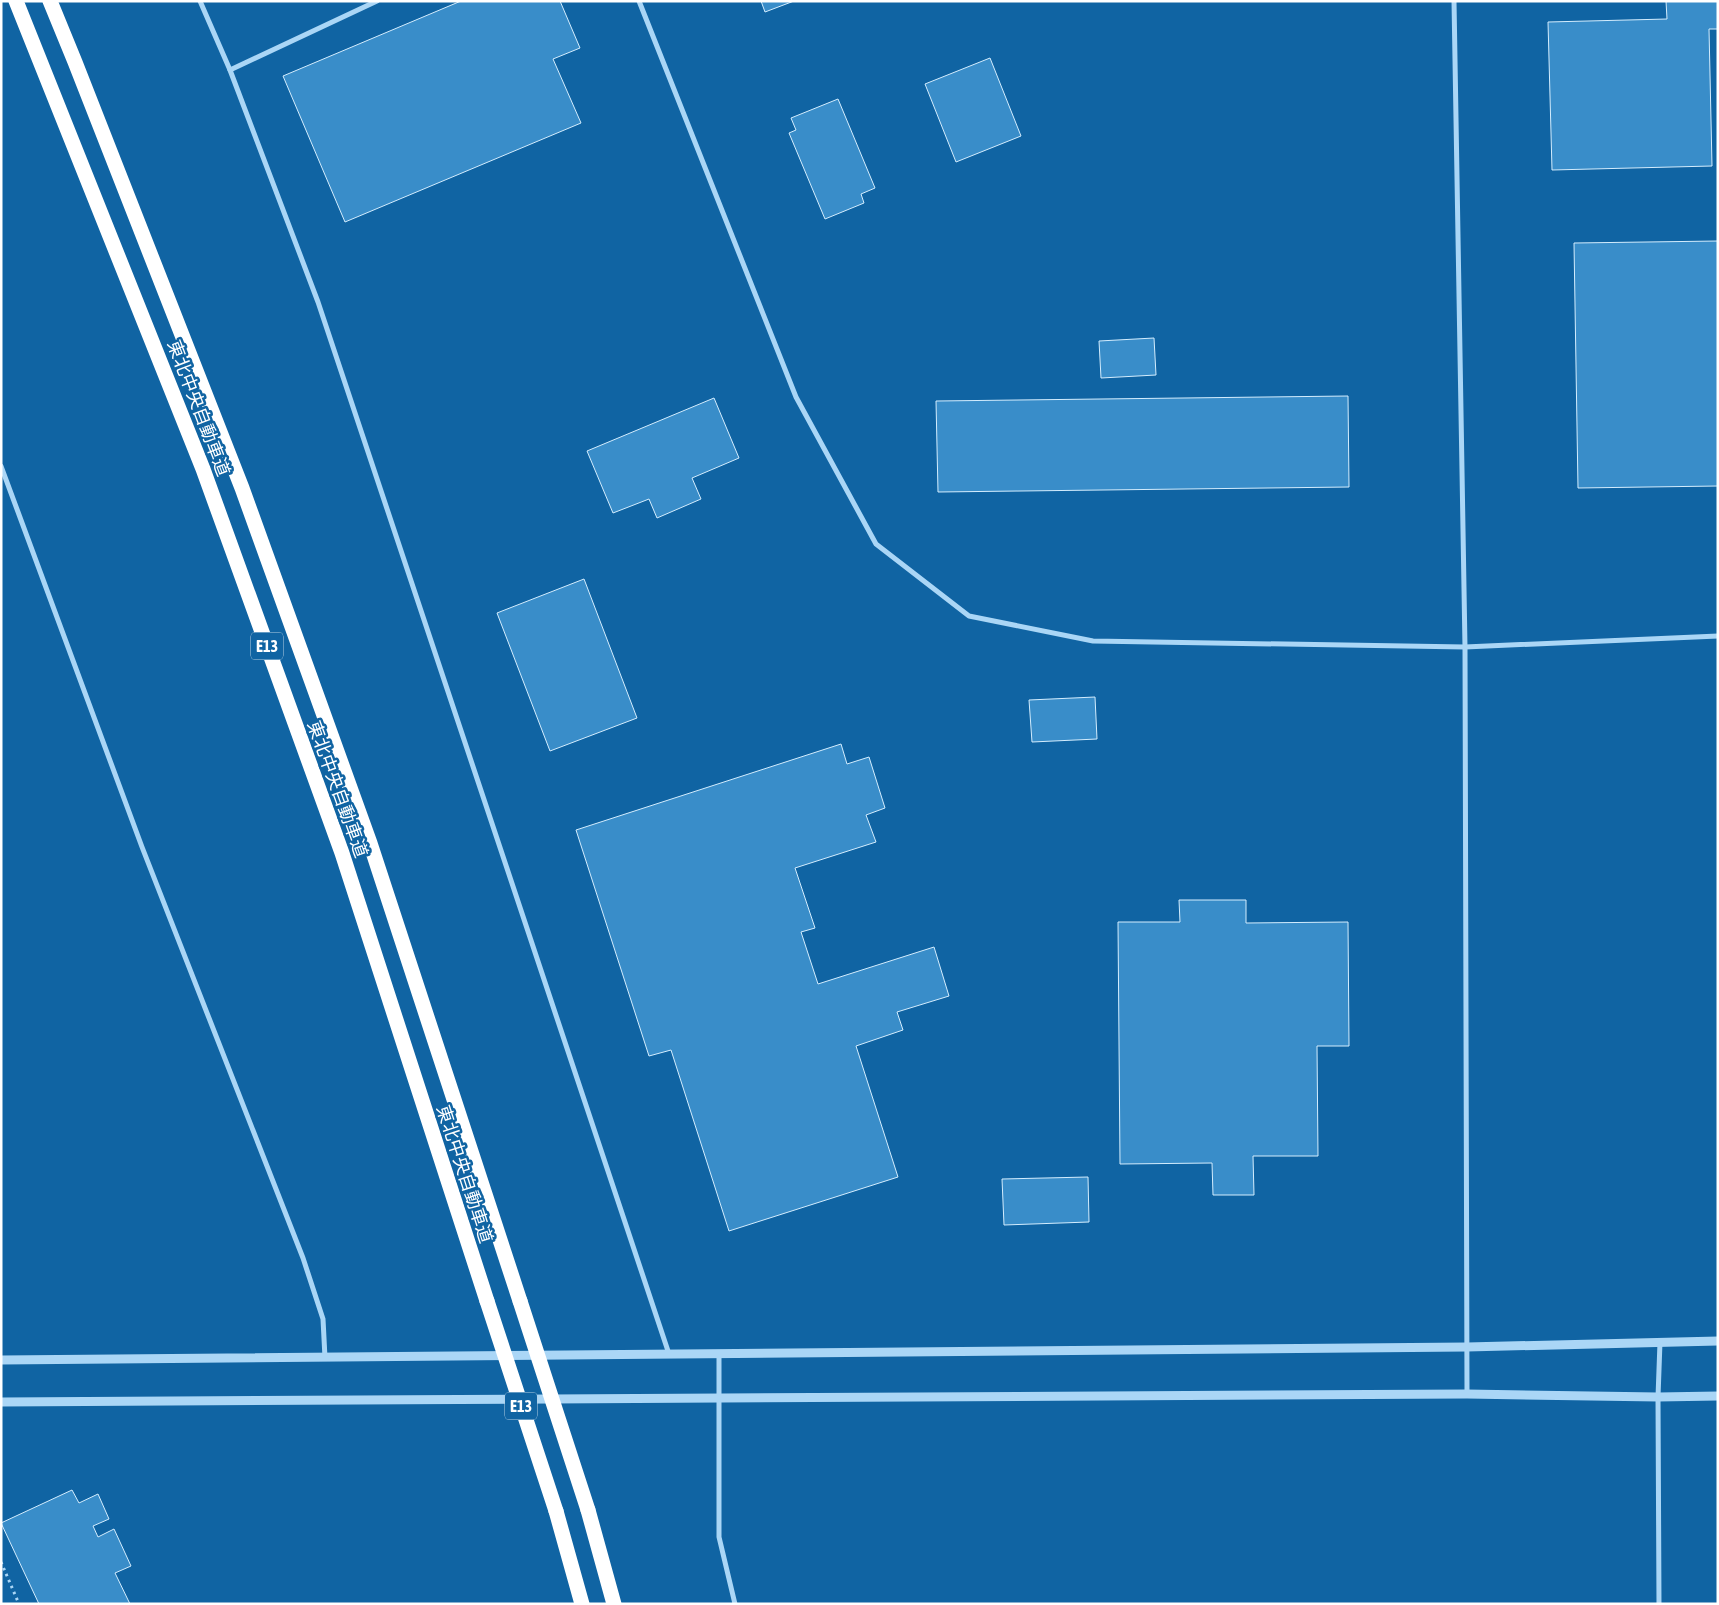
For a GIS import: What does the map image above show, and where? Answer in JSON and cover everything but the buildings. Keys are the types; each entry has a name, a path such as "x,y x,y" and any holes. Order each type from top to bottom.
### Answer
{"highway":[{"name":"東北中央自動車道","path":"16,1 203,469 342,853 556,1511 582,1604"},
{"name":"東北中央自動車道","path":"50,1 242,488 370,843 588,1510 614,1604"}],"street":[{"path":"200,1 230,70 318,302 669,1354"},
{"path":"230,70 377,1"},
{"path":"639,1 796,397 876,544 968,616 1093,641 1465,647 1718,636"},
{"path":"1454,1 1465,647 1467,1394"},
{"path":"1,466 146,856 303,1258 323,1319 324,1358"},
{"path":"1,1360 1467,1347 1718,1341"},
{"path":"1660,1342 1658,1397 1660,1604"},
{"path":"719,1354 719,1537 735,1604"},
{"path":"1,1402 1467,1394 1718,1396"}],"path":[{"path":"1,1562 20,1604"}]}
